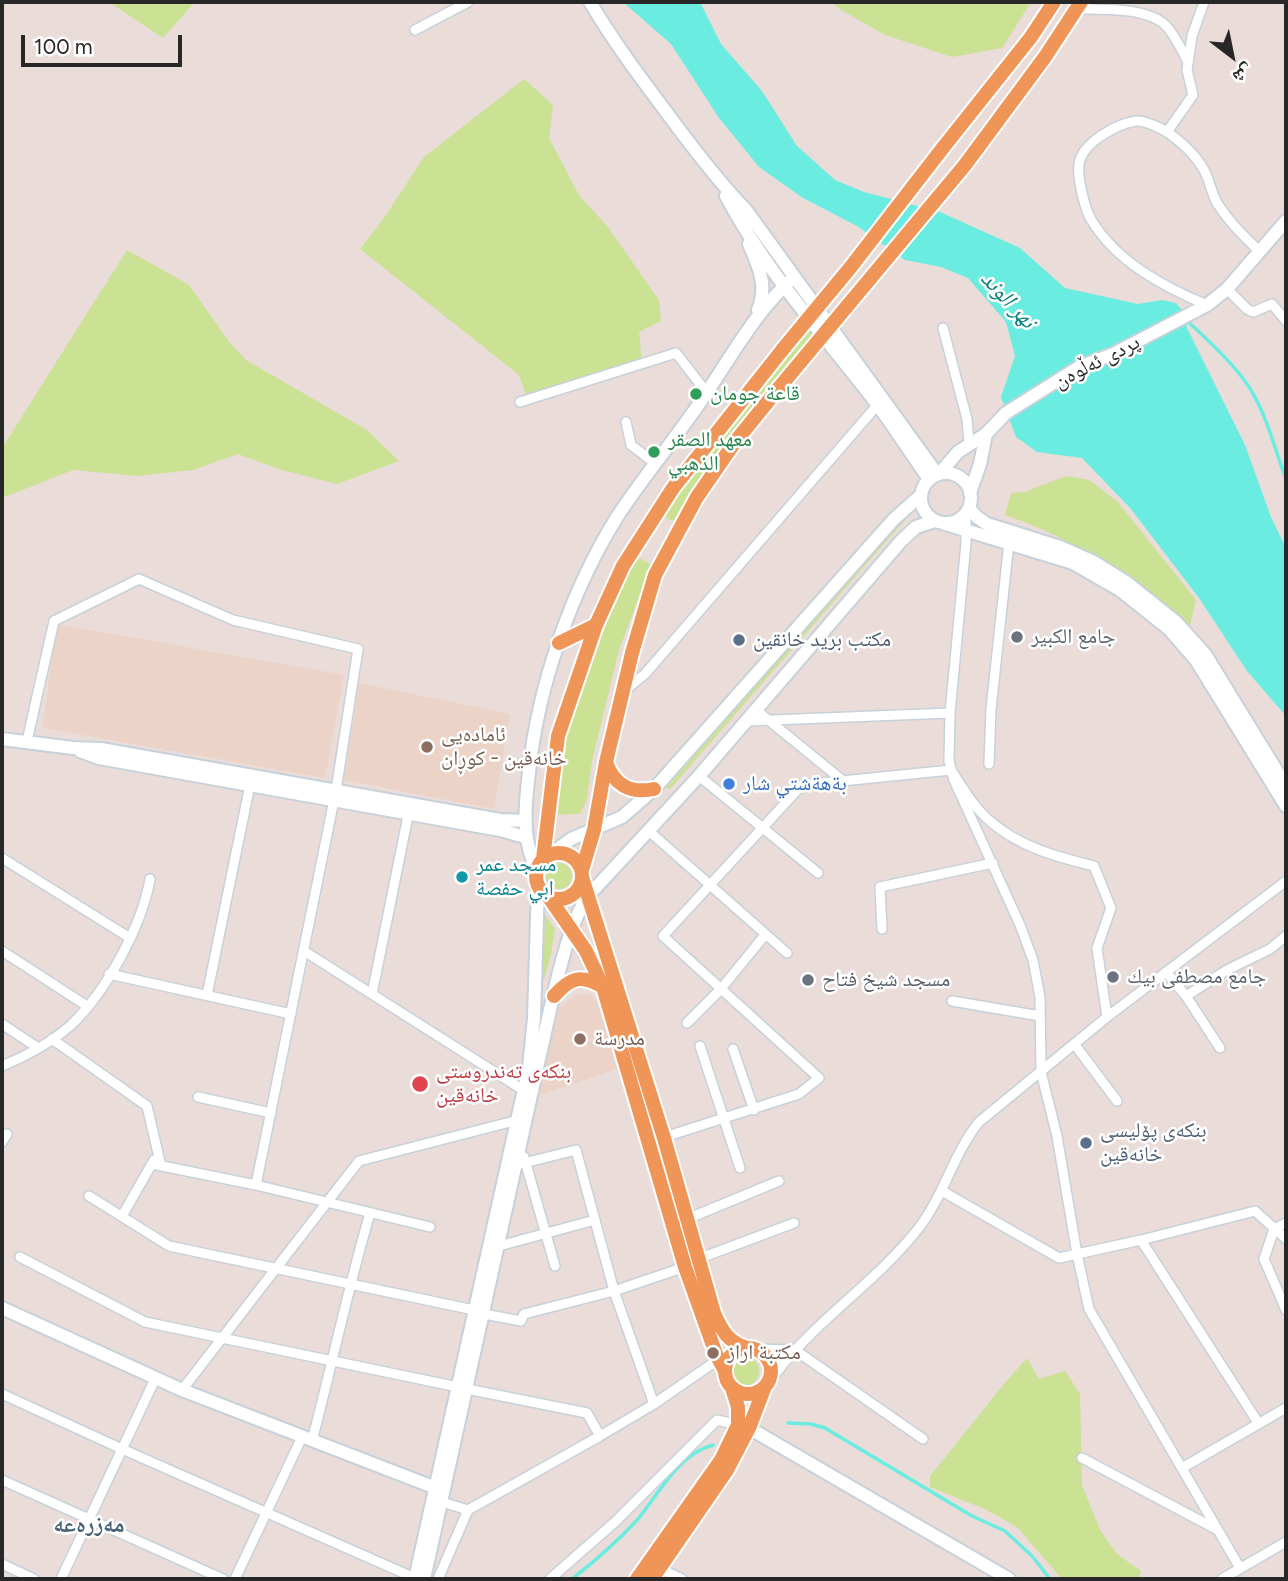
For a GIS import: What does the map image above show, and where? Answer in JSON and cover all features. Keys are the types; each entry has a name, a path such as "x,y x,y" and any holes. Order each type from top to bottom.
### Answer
{"main road":[{"path":"590,2 621,50 717,180 746,210 789,282"},
{"path":"418,1579 442,1503 530,1055 543,873 558,736 596,625 623,566 673,488 1031,37 1054,2"},
{"path":"543,873 555,898 570,896 576,891 594,830 606,762 632,653 655,575 697,497 735,442 778,388 965,165 1045,57 1079,5"},
{"path":"717,180 737,217 764,284 762,300 754,320"},
{"path":"737,217 935,476"},
{"name":"پردی ئەڵوەن","path":"986,434 1006,412 1079,367 1113,354 1207,305 1227,289 1286,221"},
{"path":"637,1579 743,1426 772,1370 767,1357 736,1344 723,1334 713,1313 692,1263 687,1219 595,967 572,930 543,873 529,855 525,837 533,733 548,670 581,587 611,528 707,393 754,320 789,282"},
{"path":"543,873 571,839 622,817 654,789 894,519 920,495 958,452 986,434"},
{"path":"479,1312 521,1164 521,1145 554,996 577,914 589,895 699,776 901,541 916,527 955,522 968,511 970,493 986,434"},
{"path":"935,476 956,474 968,485 970,493"},
{"path":"920,495 924,510 939,522 1056,556 1090,571 1120,590 1169,629 1196,660 1286,806"},
{"path":"968,511 987,524 1060,547 1094,562 1126,582 1176,622 1205,654 1286,786"},
{"path":"559,643 596,625"},
{"path":"2,738 73,748 99,758 251,780 410,808 526,821"},
{"path":"606,762 610,774 618,784 629,790 642,792 654,789"},
{"path":"410,808 525,837"},
{"path":"543,873 567,853 574,857 582,874 728,1383 738,1392 751,1394 766,1386"},
{"path":"554,996 563,986 577,979 591,980 603,987"},
{"path":"3,1313 182,1390 436,1488"},
{"path":"722,1365 729,1357 746,1349"},
{"path":"418,1579 436,1488 463,1388"},
{"path":"655,1574 727,1470 743,1426 732,1388"},
{"path":"743,1426 1009,1579"}],"street":[{"path":"415,30 468,2"},
{"path":"1167,132 1193,95 1187,70 1192,36 1204,2"},
{"path":"1079,5 1155,18 1167,26 1188,62"},
{"path":"1207,305 1182,295 1132,265 1104,239 1090,219 1082,190 1079,164 1086,148 1114,129 1138,121 1167,132 1192,152 1205,171 1216,201 1233,225 1259,251"},
{"path":"1227,289 1253,312 1272,304 1286,321"},
{"path":"943,328 967,419 970,443"},
{"path":"520,402 676,353 707,393"},
{"path":"624,691 645,674 880,402"},
{"path":"626,422 631,444 656,464"},
{"path":"968,511 950,713 951,770 1033,960 1040,997 1041,1072 1062,1158 1077,1254 1089,1308 1240,1568"},
{"path":"989,764 991,709 1009,542"},
{"path":"27,741 54,621 139,579 233,620 358,649 335,795 256,1185"},
{"path":"756,710 842,780"},
{"path":"747,721 950,713"},
{"path":"816,783 829,769"},
{"path":"657,1140 799,1094 819,1078 663,936 802,785 951,770"},
{"path":"951,770 982,813 1007,834 1060,858 1094,866 1111,908 1097,948 1107,1017"},
{"path":"699,776 818,873"},
{"path":"207,995 251,780"},
{"path":"372,994 410,808"},
{"path":"649,832 787,953"},
{"path":"2,858 130,938"},
{"path":"882,929 880,887 993,863"},
{"path":"2,1066 52,1039 71,1024 87,1006 130,938 143,910 150,879"},
{"path":"766,1386 795,1350 893,1257 919,1228 942,1191 967,1137 979,1122 1107,1017 1286,881"},
{"path":"687,1023 720,990 765,935"},
{"path":"1186,996 1227,970 1270,949 1286,936"},
{"path":"2,951 87,1006"},
{"path":"304,951 523,1090"},
{"path":"1166,972 1186,996 1220,1048"},
{"path":"109,974 291,1014"},
{"path":"952,1001 1040,1016"},
{"path":"2,1024 38,1048"},
{"path":"52,1039 147,1106 158,1152 156,1165 122,1216"},
{"path":"1075,1045 1116,1101"},
{"path":"700,1046 740,1168"},
{"path":"733,1049 754,1110"},
{"path":"198,1097 271,1112"},
{"path":"182,1390 359,1161 517,1119"},
{"path":"555,1266 521,1164 576,1150 614,1292 654,1404"},
{"path":"156,1165 256,1185 430,1227"},
{"path":"687,1219 779,1181"},
{"path":"942,1191 1059,1258 1255,1211 1286,1239"},
{"path":"89,1196 169,1246 522,1321 524,1314 614,1292 794,1223"},
{"path":"235,1579 266,1512 307,1439 333,1361 348,1285 370,1213"},
{"path":"499,1246 595,1220"},
{"path":"1286,1223 1274,1229 1264,1259 1286,1310"},
{"path":"1141,1240 1259,1424"},
{"path":"20,1257 145,1322 587,1413 600,1436"},
{"path":"746,1349 795,1350 923,1439"},
{"path":"438,1579 468,1510 722,1365"},
{"path":"61,1579 156,1377"},
{"path":"2,1394 418,1579"},
{"path":"1182,1468 1286,1408"},
{"path":"550,1579 615,1522 716,1420 743,1426"},
{"path":"1082,1458 1216,1529"},
{"path":"2,1480 223,1579"},
{"path":"442,1503 468,1510"},
{"path":"1222,1579 1286,1542"},
{"path":"2,1564 34,1579"},
{"path":"655,1574 682,1579"}],"shaded area":[{"path":"56,624 344,675 325,778 43,728"},
{"name":"ئامادەیی خانەقین - کوڕان","path":"359,683 510,714 494,809 344,780"},
{"name":"مدرسة","path":"581,993 591,995 598,1003 617,1069 538,1096 559,1008"}],"green space":[{"path":"109,2 195,2 163,38"},
{"path":"833,2 1031,2 1002,48 952,57 885,35 838,8"},
{"path":"524,79 553,105 549,138 579,195 607,226 659,300 661,321 639,332 642,363 540,398 526,395 519,375 360,249 424,157"},
{"path":"127,250 189,285 231,344 246,360 367,430 399,461 337,484 278,469 238,454 193,470 137,476 73,470 2,498 2,448"},
{"path":"818,319 823,324 745,418 673,521 659,515"},
{"path":"1066,476 1089,480 1117,501 1196,600 1190,625 1147,591 1102,561 1055,535 1005,515 1011,493 1025,492"},
{"path":"911,513 670,789 666,788 906,514"},
{"path":"635,555 651,565 619,650 592,761 587,799 580,814 549,815 567,725 585,673"},
{"path":"559,863 568,867 572,876 568,885 559,889 550,885 546,876 550,867"},
{"path":"539,907 555,929 550,959 540,991"},
{"path":"744,1356 755,1360 759,1371 755,1382 744,1386 733,1382 729,1371 733,1360"},
{"path":"1027,1358 1039,1379 1065,1371 1080,1394 1082,1485 1100,1530 1117,1554 1141,1571 1138,1579 1062,1579 1018,1528 987,1510 930,1487 930,1476"}],"water":[{"name":"نهر الوند","path":"623,2 700,2 721,44 762,91 797,146 835,180 864,192 940,212 1020,248 1065,288 1138,304 1162,300 1176,303 1184,312 1187,328 1245,445 1271,517 1286,548 1286,716 1247,671 1199,598 1131,509 1082,458 1037,452 1016,437 1001,397 1015,356 1006,322 968,278 941,267 905,260 857,226 803,198 759,167 719,118 671,44"}],"waterway":[{"path":"1185,319 1239,373 1258,402 1286,479"},
{"path":"788,1423 825,1428 972,1516 1005,1531 1032,1556 1050,1579"},
{"path":"572,1579 606,1551 637,1520 679,1466 689,1457 713,1445"}],"place":[{"name":"قاعة جومان","path":"696,394"},
{"name":"معهد الصقر الذهبي","path":"654,452"},
{"name":"جامع الكبير","path":"1017,637"},
{"name":"مكتب بريد خانقين","path":"739,640"},
{"name":"ئامادەیی خانەقین - کوڕان","path":"427,747"},
{"name":"بةهةشتي شار","path":"729,784"},
{"name":"مسجد عمر ابي حفصة","path":"462,877"},
{"name":"جامع مصطفى بيك","path":"1113,977"},
{"name":"مسجد شيخ فتاح","path":"808,980"},
{"name":"مدرسة","path":"580,1039"},
{"name":"بنکەی تەندروستی خانەقین","path":"420,1084"},
{"name":"بنکەی پۆلیسی خانەقین","path":"1086,1143"},
{"name":"مكتبة اراز","path":"713,1353"}],"district":[{"name":"مەزرەعە","path":"89,1525"}]}
